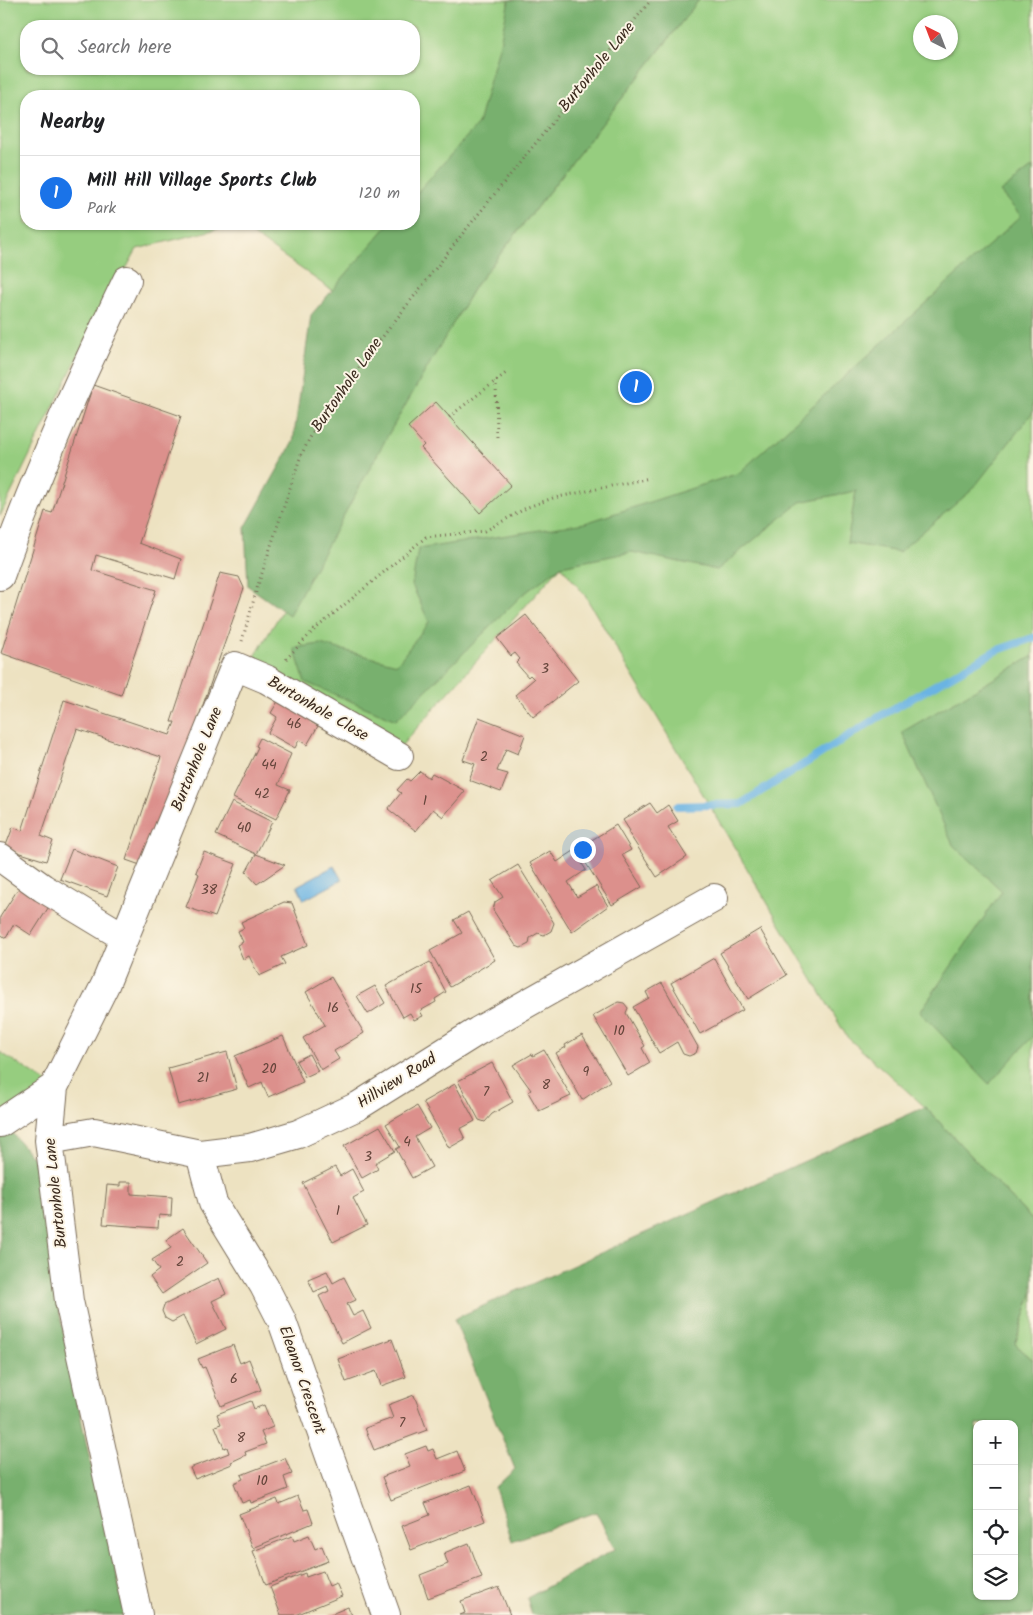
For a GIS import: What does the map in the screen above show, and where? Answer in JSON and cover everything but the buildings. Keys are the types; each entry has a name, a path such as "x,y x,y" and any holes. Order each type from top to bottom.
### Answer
{"street":[{"path":"0,576 34,481 87,362 128,280"},
{"name":"Burtonhole Close","path":"235,666 266,679 399,756"},
{"name":"Burtonhole Lane","path":"138,1615 69,1301 49,1140 54,1087 105,986 235,666"},
{"path":"0,856 42,888 124,937"},
{"name":"Hillview Road","path":"49,1140 94,1132 200,1154 250,1148 298,1134 358,1106 478,1031 714,898"},
{"path":"0,1123 54,1087"},
{"name":"Eleanor Crescent","path":"200,1154 213,1203 264,1286 282,1321 386,1615"}],"path":[{"name":"Burtonhole Lane","path":"235,666 258,585 301,456 322,415 443,259 651,0"},
{"path":"449,417 506,372"},
{"path":"496,380 497,439"},
{"path":"266,679 313,631 426,537 485,531 528,507 553,498 650,478"}],"green space":[{"path":"0,0 604,0 385,328 246,230 420,230 420,90 20,90 20,230 214,230 137,249 83,346 0,516"},
{"path":"509,0 699,0 475,286 388,435 289,615 248,586 245,528 293,442 311,315 384,230 420,230 420,189 478,124 500,43"},
{"path":"699,0 1033,0 1033,1221 925,1107 847,1037 584,594 561,566 401,746 247,670 475,286"},
{"path":"1033,167 1033,412 972,490 899,552 847,543 856,491 800,502 717,570 632,552 561,566 521,596 396,720 305,682 294,648 320,644 397,664 429,622 412,585 418,549 585,523 739,473 1021,216 1000,192"},
{"path":"1033,656 1033,1036 989,1084 920,1012 1002,891 953,845 902,732"},
{"path":"0,1052 54,1087 0,1123"},
{"path":"925,1107 1033,1221 1033,1291 1015,1344 1033,1360 1033,1615 532,1615 527,1598 615,1549 596,1512 512,1541 495,1488 515,1469 454,1319"},
{"path":"8,1128 37,1163 58,1305 87,1447 126,1615 0,1615 0,1134"},
{"path":"1033,1291 1033,1360 1015,1344"}],"water":[{"path":"334,866 342,880 304,900 297,886"}],"waterway":[{"path":"677,806 741,804 877,718 995,651 1033,638"}],"place":[{"name":"Mill Hill Village Sports Club","path":"636,387"}]}
